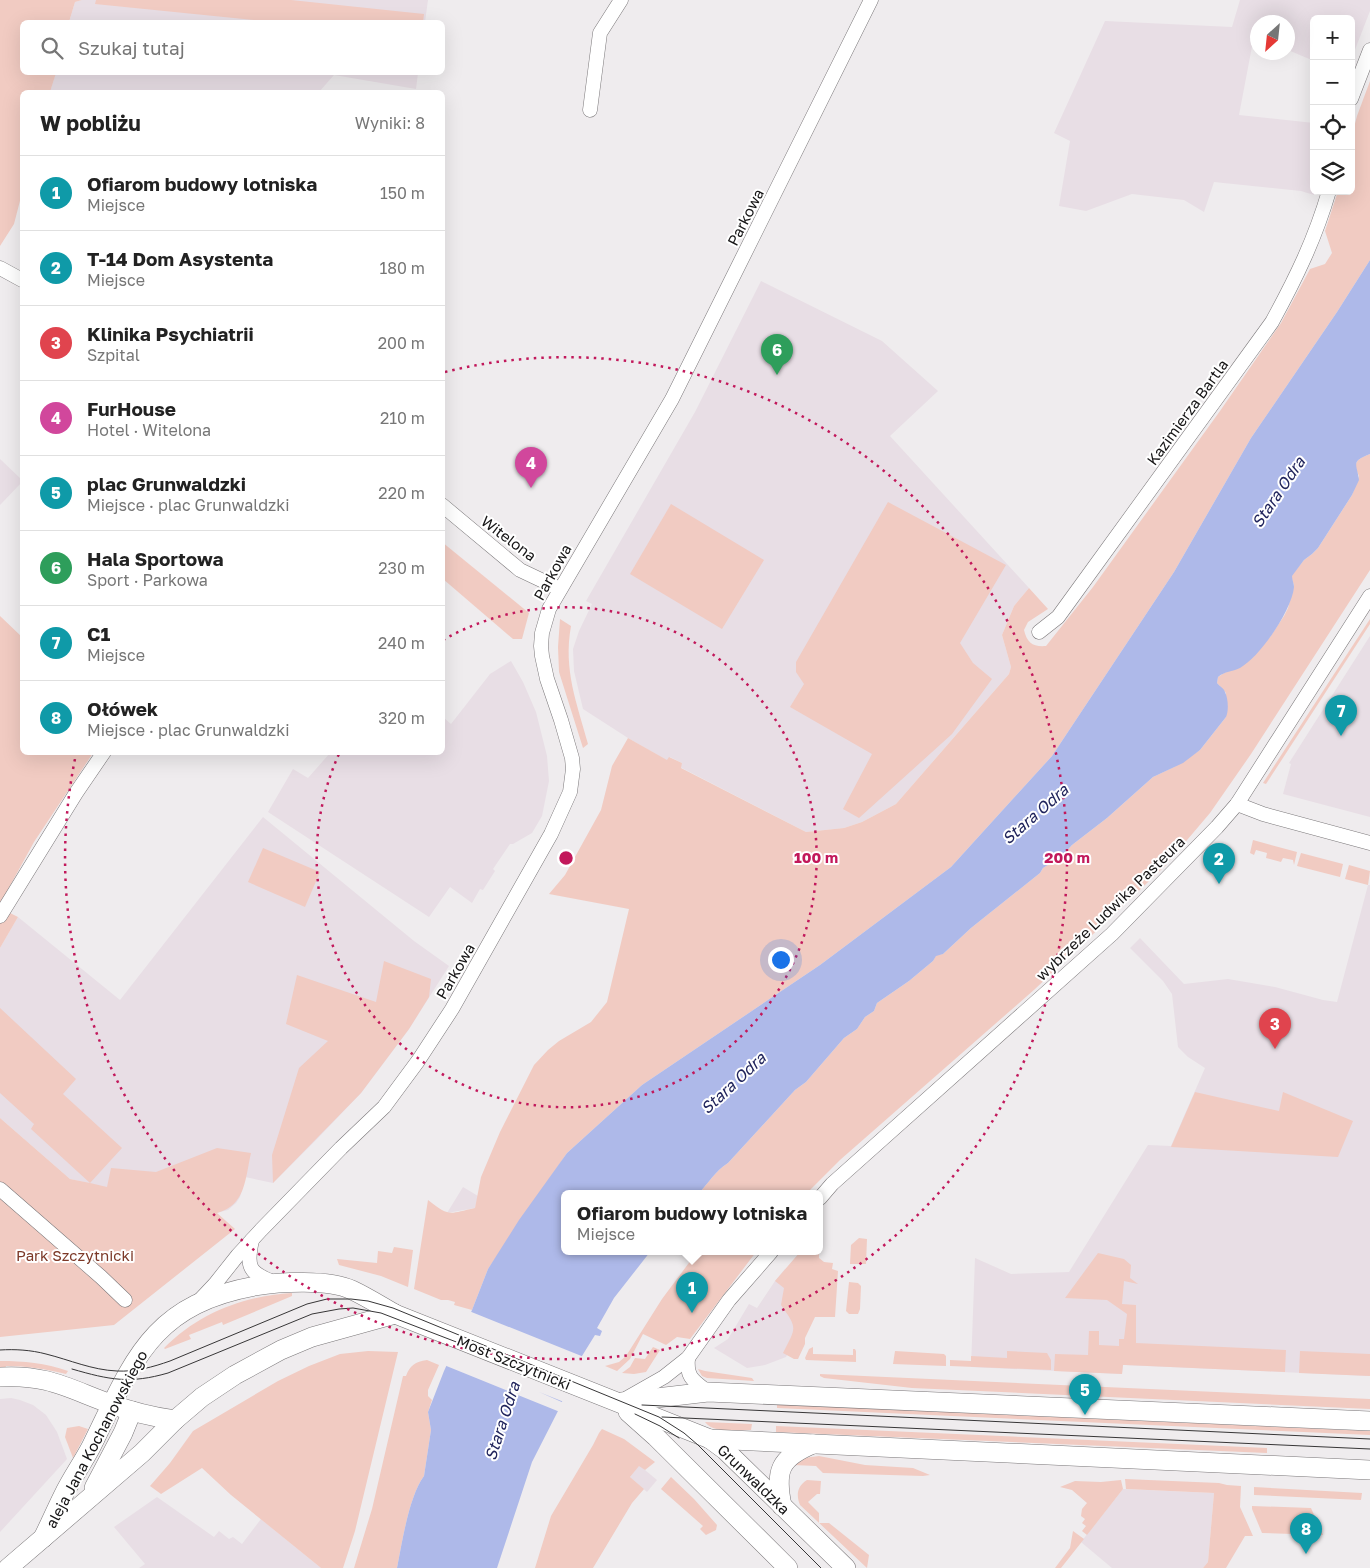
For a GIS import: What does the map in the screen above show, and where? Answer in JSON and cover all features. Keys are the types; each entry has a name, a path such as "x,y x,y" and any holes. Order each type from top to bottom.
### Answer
{"main road":[{"name":"aleja Jana Kochanowskiego","path":"43,1538 63,1495 90,1448 132,1364 147,1343 166,1323 196,1304 237,1289 306,1282 351,1289 395,1314 436,1330"},
{"name":"aleja Jana Kochanowskiego","path":"8,1568 149,1446 202,1397 235,1375 281,1350 325,1333 395,1314"},
{"name":"Most Szczytnicki","path":"436,1330 593,1393"},
{"path":"0,1378 17,1376 47,1380 132,1411 175,1420"},
{"path":"618,1402 708,1392 1370,1421"},
{"name":"Grunwaldzka","path":"593,1393 710,1439 725,1450 846,1568"},
{"name":"Grunwaldzka","path":"618,1402 656,1437 788,1568"},
{"path":"86,1500 115,1450 132,1411"},
{"path":"710,1439 1370,1470"},
{"path":"782,1506 777,1484 784,1465 792,1454 815,1444"}],"street":[{"path":"590,110 600,33 621,0"},
{"name":"Parkowa","path":"196,1304 252,1240 341,1148 384,1107 418,1061 452,1009 552,834 570,792 573,769 562,720 547,679 541,646 542,633 549,609 672,399 871,0"},
{"path":"1355,89 1370,50"},
{"name":"Kazimierza Bartla","path":"1038,632 1058,617 1272,322 1294,281 1318,227 1328,195"},
{"path":"0,268 20,279"},
{"name":"Witelona","path":"445,508 520,570 560,589"},
{"name":"wybrzeże Ludwika Pasteura","path":"823,1194 832,1184 1112,934 1217,827 1237,804 1370,596"},
{"path":"0,916 76,792 102,755"},
{"path":"1237,804 1263,814 1370,843"},
{"path":"0,1188 125,1300"},
{"path":"252,1240 249,1257 250,1265 254,1272 277,1284"},
{"path":"618,1402 664,1377 688,1358 729,1300 767,1255"},
{"path":"688,1358 687,1369 689,1375 708,1392"}],"shaded area":[{"path":"82,0 428,0 425,20 70,20 75,2"},
{"path":"1240,0 1370,0 1370,11 1355,50 1355,15 1310,15 1310,59 1295,53 1295,15 1250,15 1250,57 1239,115 1310,123 1310,194 1301,191 1214,182 1204,212 1184,200 1132,194 1086,211 1059,206 1070,141 1054,133 1105,21 1232,27"},
{"path":"55,75 334,75 321,90 51,90"},
{"path":"334,75 418,75 416,89"},
{"path":"761,281 882,341 938,391 890,436 1029,588 1014,606 1002,635 1011,667 1009,674 896,804 862,822 844,828 806,832 680,767 682,763 670,757 668,761 628,738 583,709 574,671 573,649 592,604 586,601 695,412"},
{"path":"0,459 20,478 20,484 0,505"},
{"path":"1370,636 1370,817 1283,794 1291,764 1289,763"},
{"path":"511,661 523,682 536,712 547,756 549,781 542,816 532,833 510,844 493,869 495,871 483,890 480,889 472,903 450,887 429,917 268,812 293,769 308,778 328,755 445,755 445,719 451,724 490,674"},
{"path":"263,817 414,941 449,966 409,1029 361,1093 273,1183 245,1177 240,1197 228,1210 216,1213 70,1179 0,1118 0,948 18,917 120,1000"},
{"path":"1368,885 1370,885 1370,1376 1125,1365 1123,1365 1122,1374 971,1367 975,1258 1011,1274 1069,1272 1148,1145 1171,1146 1205,1068 1188,1057 1178,1047 1172,994 1163,981 1130,948 1140,938 1184,984 1228,979 1275,987 1337,1002"},
{"path":"463,1187 478,1196 475,1208 447,1213"},
{"path":"785,1269 797,1336 786,1357 765,1365 747,1368 714,1348 728,1339 749,1304 757,1308"},
{"path":"11,1398 33,1405 46,1415 57,1432 67,1459 0,1532 0,1399"},
{"path":"639,1465 657,1480 647,1492 630,1477"},
{"path":"1123,1489 1214,1493 1208,1562 1203,1568 1112,1568 1081,1542"},
{"path":"157,1497 214,1537 219,1531 229,1539 233,1537 242,1544 261,1519 321,1568 139,1568 145,1564 114,1527"}],"green space":[{"path":"0,0 82,0 75,2 70,20 20,20 20,75 55,75 51,90 20,90 20,201 14,224 0,246"},
{"path":"96,0 291,0 424,14 423,20 252,20 95,4"},
{"path":"1370,81 1370,260 1251,438 1174,572 1052,756 951,867 820,965 642,1085 567,1153 488,1269 472,1310 454,1305 455,1302 441,1300 414,1289 428,1200 445,1212 450,1213 475,1208 481,1177 500,1132 534,1065 559,1041 591,1022 607,1002 629,909 549,894 565,875 601,810 612,766 628,738 667,760 669,757 682,763 681,768 806,832 844,828 862,822 896,804 1009,674 1011,667 1002,635 1014,606 1029,588 1048,609 1028,622 1024,630 1031,643 1038,646 1046,646 1093,587 1220,411 1281,323 1310,269 1325,264 1332,253 1325,231 1337,195 1355,195 1355,124"},
{"path":"1370,454 1370,570 1251,754 1210,813 1165,866 1035,989 840,1160 810,1190 701,1190 795,1090 806,1082 844,1038 857,1029 865,1017 874,1011 877,1003 909,981 933,961 936,955 943,954 971,928 1040,873 1043,868 1062,856 1072,845 1107,818 1153,777 1174,767 1200,750 1226,717 1226,693 1217,683 1218,677 1232,670 1270,637 1284,616 1294,585 1291,576 1304,560 1318,548 1352,495 1359,476 1356,464"},
{"path":"888,502 1006,565 960,643 973,663 992,679 952,734 859,818 843,809 872,754 790,707 804,684 796,672 796,662"},
{"path":"671,504 764,560 722,629 630,574"},
{"path":"445,544 529,613 522,639 513,639 445,581"},
{"path":"0,616 20,635 20,755 92,755 34,842 0,904"},
{"path":"560,619 571,626 569,642 570,672 588,744 583,748 559,672"},
{"path":"1370,619 1370,624 1266,784 1263,783"},
{"path":"1253,840 1297,852 1294,865 1293,860 1283,858 1281,862 1266,858 1267,853 1256,850 1254,855 1250,853"},
{"path":"263,848 320,872 305,907 248,882"},
{"path":"1301,853 1343,864 1340,877 1297,866"},
{"path":"1349,865 1370,871 1368,885 1345,879"},
{"path":"0,908 18,917 0,948"},
{"path":"384,961 431,979 429,997 409,1029 361,1093 273,1183 272,1155 299,1068 328,1041 286,1024 297,975 376,1002"},
{"path":"0,1008 76,1079 63,1094 122,1148 90,1183 31,1129 34,1124 0,1093"},
{"path":"1195,1092 1279,1111 1283,1092 1353,1121 1338,1157 1171,1147"},
{"name":"Park Szczytnicki","path":"0,1118 70,1179 107,1187 111,1168 156,1172 217,1148 251,1153 243,1190 234,1204 217,1213 235,1229 114,1325 0,1337"},
{"path":"859,1238 867,1239 866,1264 850,1264 851,1245"},
{"path":"394,1247 413,1250 408,1287 381,1276 339,1265 337,1259 377,1263 378,1251 392,1253"},
{"path":"1098,1253 1124,1259 1131,1265 1130,1278 1138,1284 1124,1281 1122,1304 1136,1305 1136,1343 1286,1350 1285,1372 1125,1365 1123,1365 1122,1374 1054,1371 1055,1354 1088,1355 1089,1331 1099,1331 1099,1345 1119,1346 1119,1339 1124,1339 1127,1314 1107,1300 1065,1298"},
{"path":"695,1255 754,1255 690,1339 677,1337 666,1345 643,1334 630,1359 617,1371 605,1366 619,1362 626,1356 662,1299"},
{"path":"797,1255 819,1255 819,1258 824,1262 833,1263 832,1269 838,1271 835,1317 815,1317 798,1359 783,1353 793,1333 793,1324 781,1305 784,1288 775,1281"},
{"path":"849,1282 858,1283 861,1286 858,1314 849,1314 846,1311"},
{"path":"292,1293 292,1296 223,1325 222,1322 189,1335 191,1339 164,1348 192,1325 223,1308 256,1298"},
{"path":"653,1347 660,1350 646,1372 622,1373 630,1367 635,1358 645,1359"},
{"path":"813,1347 813,1354 853,1355 853,1349 855,1349 856,1362 806,1360 809,1349"},
{"path":"368,1351 398,1352 355,1531 343,1568 321,1568 231,1495 202,1468 161,1494 150,1486 170,1463 193,1431 278,1381 309,1366 340,1354"},
{"path":"895,1351 944,1354 946,1356 946,1366 893,1364"},
{"path":"1007,1351 1047,1353 1051,1360 1051,1370 950,1366 950,1360 971,1361 971,1356 1007,1358"},
{"path":"1300,1351 1370,1354 1370,1376 1299,1373"},
{"path":"427,1360 439,1365 428,1390 428,1396 432,1400 428,1412 431,1430 424,1476 410,1507 397,1568 354,1568 372,1509 403,1376 406,1376 409,1369 414,1365"},
{"path":"0,1361 34,1363 68,1371 66,1374 14,1366 6,1366 5,1369 0,1369"},
{"path":"698,1369 752,1378 754,1381 707,1378 702,1376"},
{"path":"820,1374 1370,1399 1370,1409 912,1388 824,1378"},
{"path":"777,1404 1370,1431 1370,1435 777,1408"},
{"path":"705,1422 752,1424 751,1430 720,1430 709,1426"},
{"path":"79,1426 88,1429 73,1458 65,1437 67,1428"},
{"path":"776,1426 1267,1448 1267,1453 776,1432"},
{"path":"602,1429 624,1439 655,1462 645,1470 639,1466 630,1477 644,1489 632,1503 593,1568 535,1568 551,1516"},
{"path":"819,1456 865,1465 913,1468 930,1475 823,1473 816,1466 793,1465 804,1458"},
{"path":"671,1477 717,1525 716,1530 706,1535 700,1529 703,1526 661,1489"},
{"path":"1125,1479 1219,1483 1241,1486 1240,1507 1253,1536 1245,1536 1226,1568 1203,1568 1208,1562 1214,1493 1126,1489"},
{"path":"807,1480 821,1481 820,1494 817,1494 808,1502 819,1513 819,1523 800,1505 799,1488"},
{"path":"1121,1480 1123,1489 1087,1535 1082,1531 1086,1526 1082,1523 1085,1519 1081,1516 1082,1509 1087,1503 1072,1490 1060,1487 1075,1481 1101,1482"},
{"path":"1254,1487 1362,1493 1361,1500 1254,1495"},
{"path":"1252,1506 1311,1508 1323,1535 1262,1533"},
{"path":"819,1523 829,1523 869,1555 867,1568"},
{"path":"1073,1531 1084,1539 1061,1568 1055,1568 1070,1548"}],"water":[{"name":"Stara Odra","path":"1370,260 1370,454 1357,461 1356,466 1359,480 1352,495 1318,548 1304,560 1292,576 1294,587 1292,597 1274,632 1257,654 1248,662 1240,668 1218,677 1217,683 1224,689 1227,697 1228,708 1226,717 1200,750 1183,763 1153,777 1107,818 1072,845 1062,856 1043,868 1040,873 971,928 943,954 936,956 933,961 909,981 877,1003 874,1011 865,1017 857,1029 844,1038 806,1082 795,1090 701,1190 561,1190 561,1255 648,1255 614,1298 597,1328 602,1331 600,1336 595,1335 582,1356 558,1411 532,1462 497,1568 397,1568 410,1507 424,1476 431,1430 428,1412 444,1371 472,1310 488,1269 519,1220 567,1153 642,1085 820,965 951,867 1052,756 1174,572 1251,438"}],"pier":[{"path":"469,1311 584,1357 564,1402 539,1392 564,1403 560,1412 444,1365"}],"tram line":[{"path":"0,1350 35,1352 108,1370 137,1370 170,1361 307,1304 327,1299 368,1301 393,1308 659,1417 684,1433 698,1445 821,1568"},
{"path":"72,1369 109,1378 142,1379 168,1373 312,1314 353,1308 381,1313 459,1343"},
{"path":"642,1405 1370,1439"},
{"path":"635,1414 679,1438"},
{"path":"662,1417 1370,1449"}],"place":[{"name":"Hala Sportowa","path":"777,375"},
{"name":"FurHouse","path":"531,488"},
{"name":"C1","path":"1341,736"},
{"name":"T-14 Dom Asystenta","path":"1219,884"},
{"name":"Klinika Psychiatrii","path":"1275,1049"},
{"name":"Ofiarom budowy lotniska","path":"692,1313"},
{"name":"plac Grunwaldzki","path":"1085,1415"},
{"name":"Ołówek","path":"1306,1554"}]}
